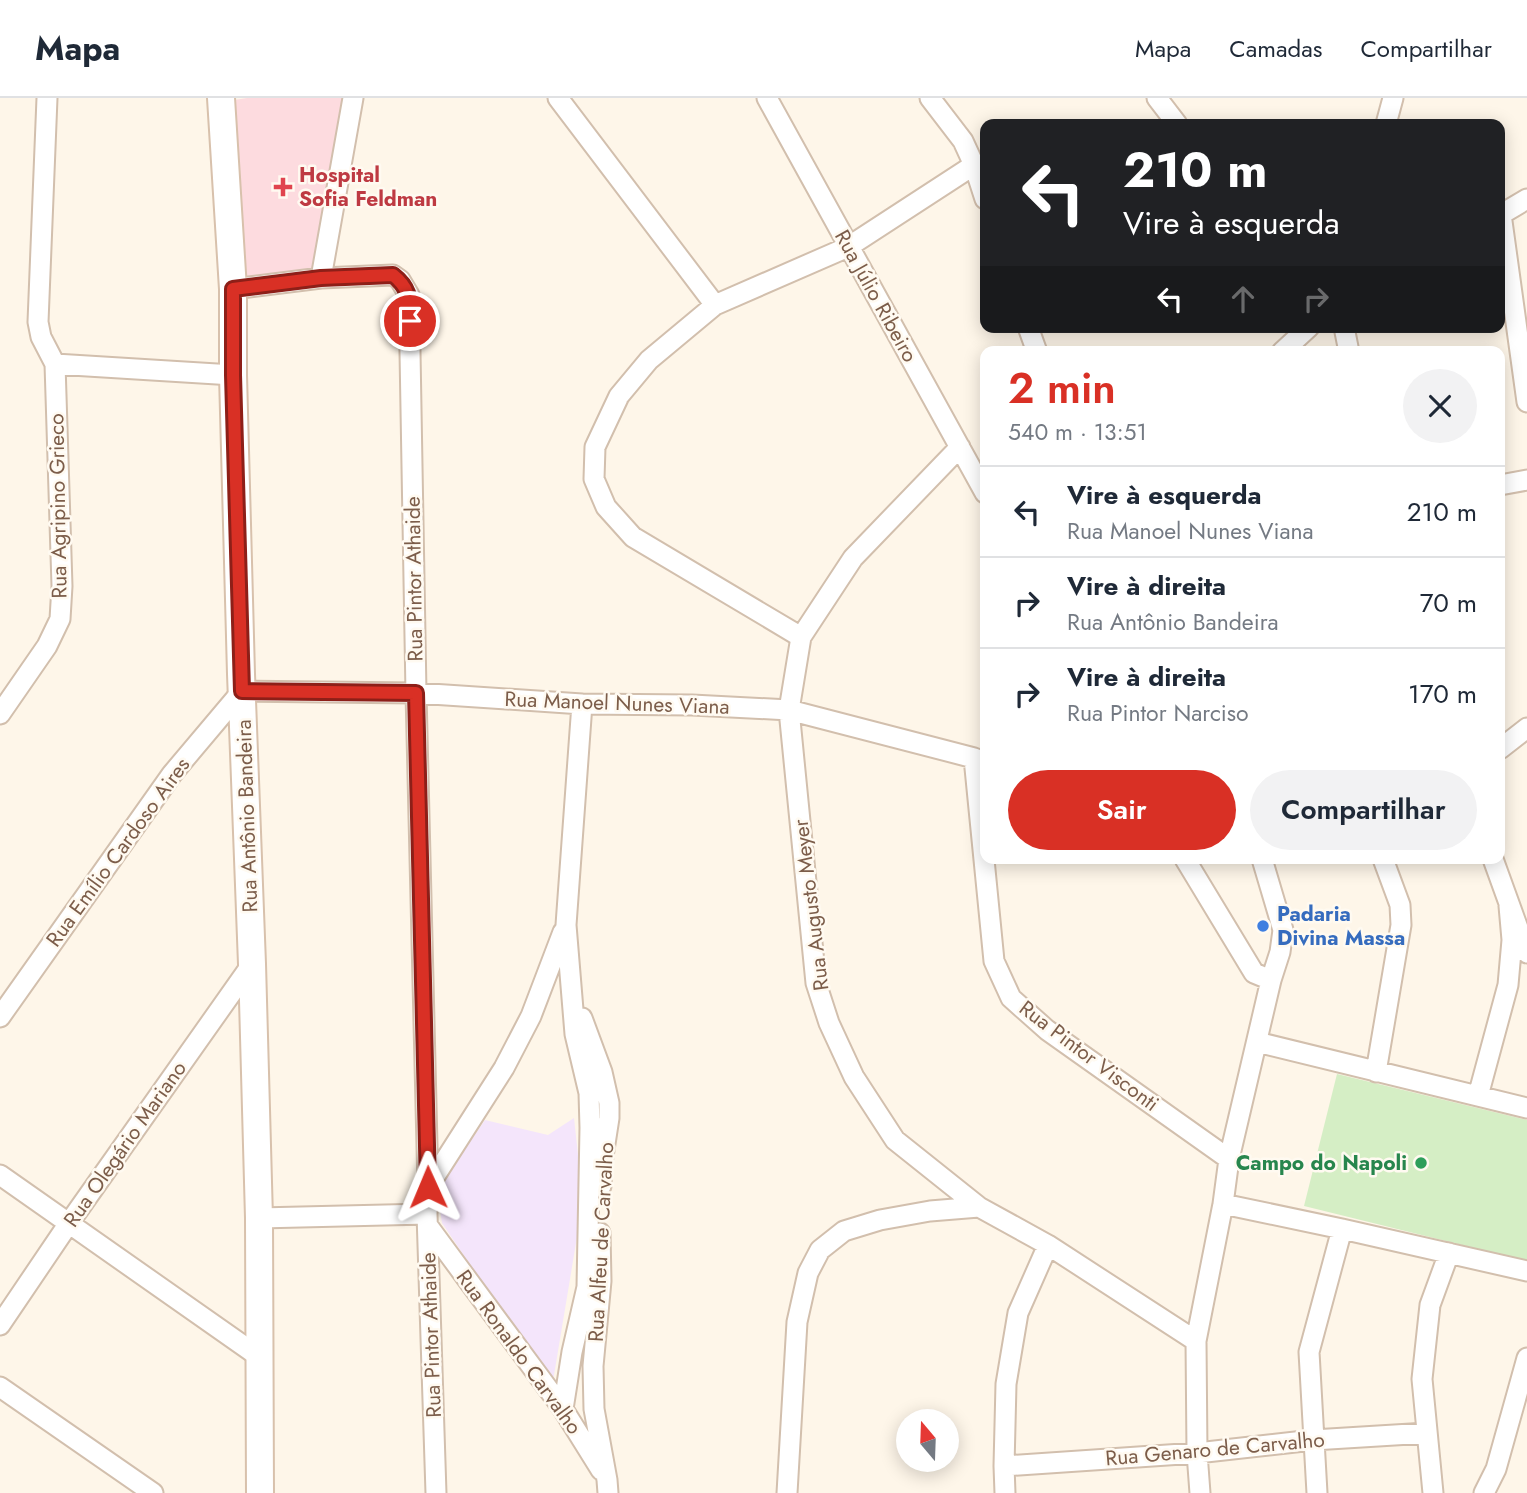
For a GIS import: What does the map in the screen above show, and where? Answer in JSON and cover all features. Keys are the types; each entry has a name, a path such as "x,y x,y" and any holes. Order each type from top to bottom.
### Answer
{"street":[{"path":"47,98 38,322 41,337 55,364 233,375"},
{"name":"Rua Antônio Bandeira","path":"221,98 233,289 233,375 252,964 258,1218 260,1493"},
{"path":"233,289 322,269 353,98"},
{"path":"558,98 715,305"},
{"name":"Rua Júlio Ribeiro","path":"767,98 980,484"},
{"path":"930,98 980,166 848,247 715,305 649,360 619,396 595,447 594,479 606,507 633,537 800,637 853,558 960,447"},
{"path":"1157,98 1173,119"},
{"path":"1387,119 1393,98"},
{"path":"1505,212 1527,199"},
{"path":"1505,243 1527,402"},
{"name":"Rua Pintor Athaide","path":"322,269 393,275 400,280 409,295 436,1493"},
{"path":"1288,346 1303,333"},
{"name":"Rua Agripino Grieco","path":"0,714 47,646 60,619 62,586 55,364"},
{"path":"1505,484 1527,480"},
{"name":"Rua Augusto Meyer","path":"800,637 789,710 817,983 830,1023 854,1077 895,1140 979,1207 1048,1245 1196,1341"},
{"name":"Rua Manoel Nunes Viana","path":"242,691 416,693 582,704 692,705 789,710 979,760"},
{"name":"Rua Emílio Cardoso Aires","path":"0,1017 172,774 242,691"},
{"name":"Rua Alfeu de Carvalho","path":"563,1409 572,1352 587,1287 589,1093 575,1034 566,925 582,704"},
{"path":"1505,745 1527,728"},
{"name":"Rua Pintor Visconti","path":"987,864 995,961 1010,998 1047,1030 1230,1159"},
{"path":"1188,864 1254,972 1271,979"},
{"path":"1200,1493 1196,1341 1230,1159 1283,930 1263,864"},
{"path":"1376,1072 1401,925 1400,905 1385,864"},
{"path":"1495,864 1527,953"},
{"path":"1478,1096 1508,985 1512,940 1509,906"},
{"path":"428,1187 504,1068 531,1016 566,925"},
{"name":"Rua Olegário Mariano","path":"0,1325 252,964"},
{"name":"Rua Alfeu de Carvalho","path":"573,997 602,1072 609,1103 602,1163 601,1280 593,1366 594,1409 608,1487"},
{"path":"1257,1042 1527,1108"},
{"path":"0,1175 258,1356"},
{"path":"1223,1204 1527,1271"},
{"path":"787,1493 797,1322 808,1273 820,1250 844,1231 880,1220 930,1211 979,1207"},
{"path":"258,1218 428,1220"},
{"name":"Rua Ronaldo Carvalho","path":"428,1220 563,1409 608,1487"},
{"path":"1317,1493 1309,1352 1342,1229"},
{"path":"1005,1493 1006,1384 1018,1314 1048,1245"},
{"path":"1433,1493 1422,1379 1430,1305 1448,1253"},
{"path":"1484,1493 1496,1469 1527,1358"},
{"path":"0,1387 153,1493"},
{"name":"Rua Genaro de Carvalho","path":"1004,1466 1427,1433"}],"shaded area":[{"name":"Hospital Sofia Feldman","path":"247,98 347,98 317,273 242,284 228,101"},
{"path":"574,1118 583,1201 552,1387 442,1223 437,1190 485,1120 548,1135"}],"green space":[{"name":"Campo do Napoli","path":"1337,1074 1527,1120 1527,1261 1304,1206"}],"place":[{"name":"Hospital Sofia Feldman","path":"283,187"},
{"name":"Padaria Divina Massa","path":"1263,926"},
{"name":"Campo do Napoli","path":"1421,1163"}],"route":[{"path":"410,321 409,295 400,280 393,275 321,278 233,289 242,691 416,693 428,1187"}]}
